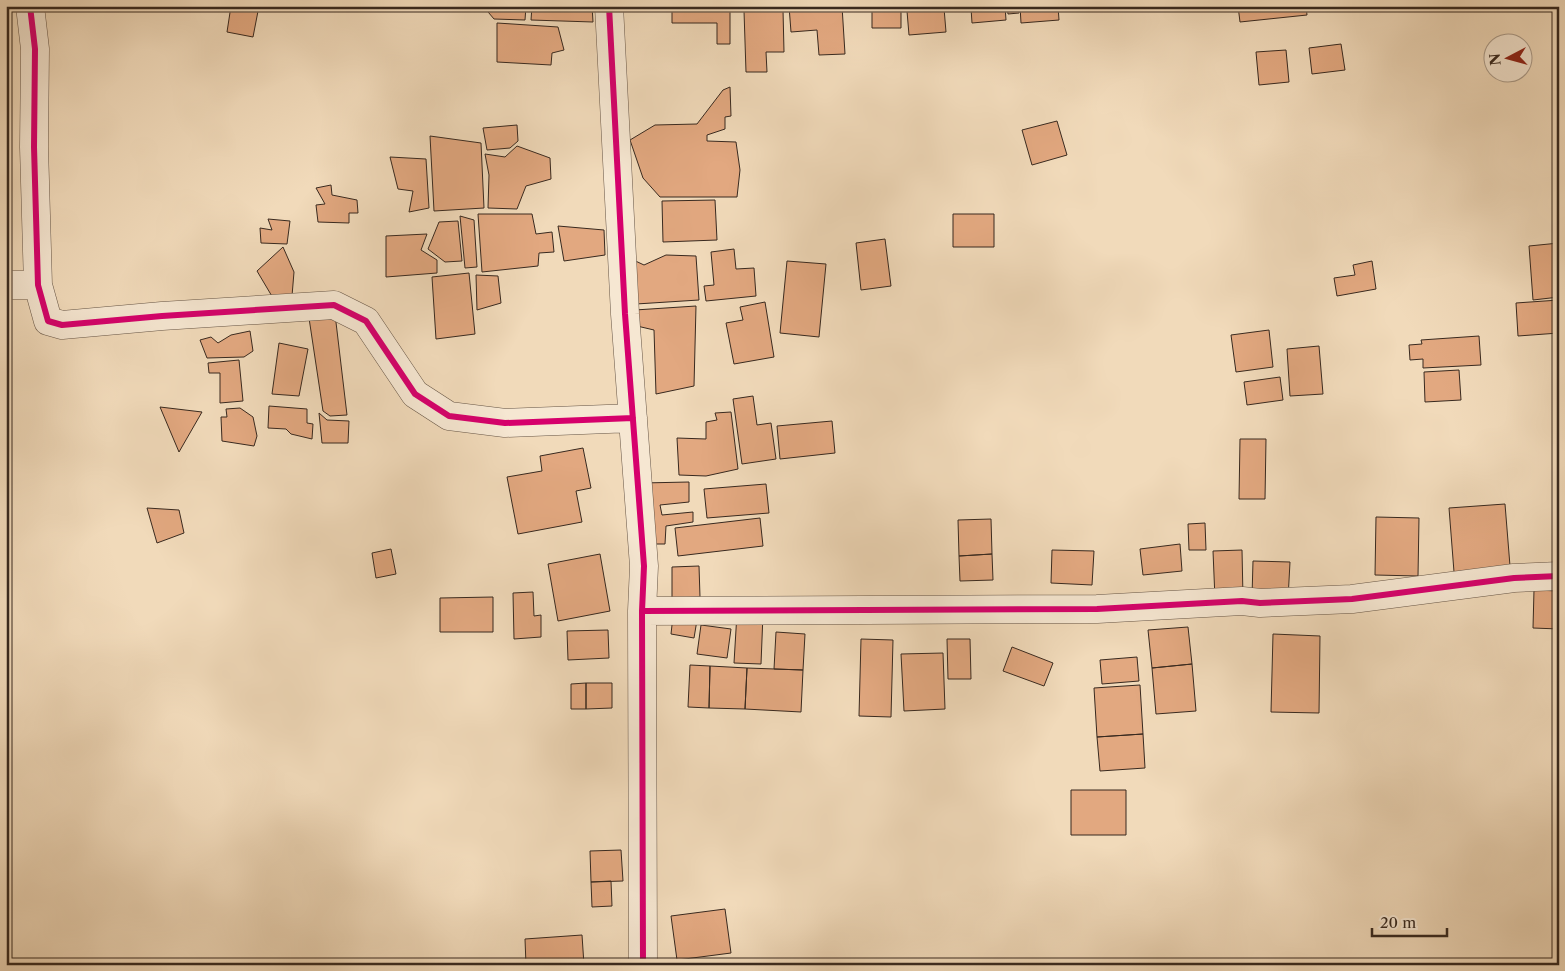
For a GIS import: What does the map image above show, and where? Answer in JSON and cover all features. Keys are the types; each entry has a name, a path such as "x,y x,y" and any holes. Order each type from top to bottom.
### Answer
{"street":[{"path":"30,6 35,49 34,147 38,285 48,321 62,325 334,304 366,321 415,394 449,416 505,423 633,418"},
{"path":"609,6 625,314 644,566 642,612 643,965"},
{"path":"6,285 38,285"},
{"path":"642,612 1097,609 1242,601 1260,603 1352,598 1514,578 1559,576"}],"building":[{"path":"231,6 259,6 253,37 227,32"},
{"path":"483,6 526,6 525,20 494,19"},
{"path":"532,6 592,6 593,22 531,20"},
{"path":"672,6 730,6 730,44 717,44 717,23 672,23"},
{"path":"789,6 842,6 845,54 819,55 817,30 791,32"},
{"path":"872,6 901,6 901,28 872,28"},
{"path":"1005,6 1006,20 972,23 971,8"},
{"path":"1007,6 1019,6 1019,13 1008,14"},
{"path":"1020,6 1058,6 1059,20 1021,23"},
{"path":"1238,6 1306,6 1307,15 1240,22"},
{"path":"944,8 946,32 909,35 907,11"},
{"path":"783,10 784,52 766,52 767,72 746,72 744,11"},
{"path":"497,23 558,27 564,50 552,53 551,65 497,62"},
{"path":"1341,44 1345,70 1312,74 1309,48"},
{"path":"1286,50 1289,82 1259,85 1256,52"},
{"path":"730,87 731,116 725,117 725,129 707,135 707,141 736,142 740,170 737,197 660,197 643,178 630,140 655,125 697,124 723,90"},
{"path":"1057,121 1067,155 1032,165 1022,130"},
{"path":"517,125 518,141 510,148 487,150 483,128"},
{"path":"430,136 481,143 484,208 434,211"},
{"path":"517,146 550,158 551,179 526,186 517,209 488,208 489,175 485,154 505,157"},
{"path":"390,157 426,159 429,208 409,212 413,191 398,189"},
{"path":"331,185 332,195 357,200 358,213 349,213 349,223 318,222 316,205 325,204 316,188"},
{"path":"715,200 717,240 663,242 662,201"},
{"path":"478,214 532,214 536,234 552,232 554,252 539,253 538,266 482,272"},
{"path":"953,214 994,214 994,247 953,247"},
{"path":"460,216 474,220 477,267 465,268"},
{"path":"268,219 290,221 287,244 261,243 260,228 272,230"},
{"path":"458,221 462,261 445,262 428,249 439,222"},
{"path":"558,226 604,230 605,255 564,261"},
{"path":"427,234 421,250 437,260 437,273 386,277 386,236"},
{"path":"885,239 891,286 861,290 856,243"},
{"path":"1559,243 1559,297 1533,300 1529,246"},
{"path":"283,247 294,272 292,296 273,298 257,271"},
{"path":"734,249 736,269 754,268 756,296 706,301 704,286 714,285 711,252"},
{"path":"666,255 696,256 699,300 636,304 627,257 644,265"},
{"path":"787,261 826,264 819,337 780,333"},
{"path":"1372,261 1376,289 1337,296 1334,278 1355,275 1353,265"},
{"path":"469,273 475,334 436,339 432,277"},
{"path":"476,275 498,276 501,303 477,310"},
{"path":"1559,300 1559,333 1518,336 1516,303"},
{"path":"765,302 774,357 734,364 726,323 743,320 740,307"},
{"path":"696,306 694,386 656,394 654,330 637,326 635,310"},
{"path":"335,314 347,415 330,416 323,411 309,318"},
{"path":"1269,330 1273,367 1236,372 1231,335"},
{"path":"250,331 253,351 244,357 207,358 200,340 211,337 218,343 231,335"},
{"path":"1479,336 1481,365 1423,368 1423,359 1410,360 1409,345 1422,344 1421,340"},
{"path":"279,343 308,349 299,396 272,394"},
{"path":"1319,346 1323,394 1290,396 1287,349"},
{"path":"239,360 243,401 220,403 220,373 209,373 208,363"},
{"path":"1459,370 1461,400 1425,402 1424,372"},
{"path":"1280,377 1283,400 1247,405 1244,382"},
{"path":"753,396 757,425 771,423 776,459 742,464 733,399"},
{"path":"269,406 307,409 307,423 313,424 312,439 291,434 286,429 268,428"},
{"path":"160,407 202,412 179,452"},
{"path":"240,408 253,417 257,436 254,446 222,441 221,417 227,417 226,409"},
{"path":"731,412 738,469 706,476 679,475 677,438 706,439 706,422 717,420 715,413"},
{"path":"319,413 327,420 349,421 348,443 322,443"},
{"path":"832,421 835,453 780,459 777,426"},
{"path":"1240,439 1266,439 1265,499 1239,499"},
{"path":"583,448 591,488 576,491 582,522 518,534 507,477 542,471 540,456"},
{"path":"689,482 689,502 660,505 662,515 693,512 693,522 666,526 665,544 647,544 642,483"},
{"path":"766,484 769,513 707,518 704,489"},
{"path":"1505,504 1510,566 1454,572 1449,508"},
{"path":"147,508 179,510 184,533 157,543"},
{"path":"1376,517 1419,518 1418,576 1375,575"},
{"path":"760,518 763,546 678,556 675,528"},
{"path":"991,519 992,554 959,556 958,520"},
{"path":"1205,523 1206,550 1189,550 1188,524"},
{"path":"1180,544 1182,571 1143,575 1140,549"},
{"path":"391,549 396,574 376,578 372,553"},
{"path":"1052,550 1094,551 1092,585 1051,583"},
{"path":"1242,550 1243,598 1215,599 1213,551"},
{"path":"600,554 610,611 558,621 548,564"},
{"path":"992,554 993,580 960,581 959,556"},
{"path":"1253,561 1290,562 1288,599 1252,597"},
{"path":"699,566 700,597 672,598 672,567"},
{"path":"1534,590 1559,591 1559,629 1533,628"},
{"path":"533,592 534,616 541,615 541,637 514,639 513,593"},
{"path":"493,597 493,632 440,632 440,598"},
{"path":"737,613 763,614 761,664 734,663"},
{"path":"673,616 697,620 694,638 671,634"},
{"path":"701,625 731,629 727,658 697,654"},
{"path":"1188,627 1192,664 1152,668 1148,630"},
{"path":"608,630 609,658 568,660 567,631"},
{"path":"776,632 805,634 803,670 774,669"},
{"path":"1273,634 1320,636 1319,713 1271,712"},
{"path":"861,639 893,640 891,717 859,716"},
{"path":"947,639 970,639 971,679 948,679"},
{"path":"1012,647 1053,663 1044,686 1003,671"},
{"path":"943,653 945,709 904,711 901,654"},
{"path":"1137,657 1139,681 1102,684 1100,660"},
{"path":"1192,664 1196,711 1156,714 1152,668"},
{"path":"690,665 710,666 709,708 688,707"},
{"path":"710,666 747,668 745,709 709,708"},
{"path":"747,668 803,670 801,712 745,709"},
{"path":"586,683 612,683 612,708 586,709"},
{"path":"586,683 586,709 571,709 571,684"},
{"path":"1140,685 1143,734 1097,737 1094,688"},
{"path":"1143,734 1145,768 1100,771 1097,737"},
{"path":"1071,790 1126,790 1126,835 1071,835"},
{"path":"621,850 623,881 591,882 590,851"},
{"path":"611,881 612,906 592,907 591,882"},
{"path":"725,909 731,953 677,960 671,916"},
{"path":"582,935 584,965 526,965 525,939"}],"cycle path":[{"path":"30,6 35,49 34,147 38,285 48,321 62,325 162,316 334,305 366,321 415,394 449,416 505,423 633,418"},
{"path":"609,6 625,314 644,566 642,611 643,965"},
{"path":"642,611 1097,609 1242,601 1260,603 1352,599 1514,578 1559,576"}]}
